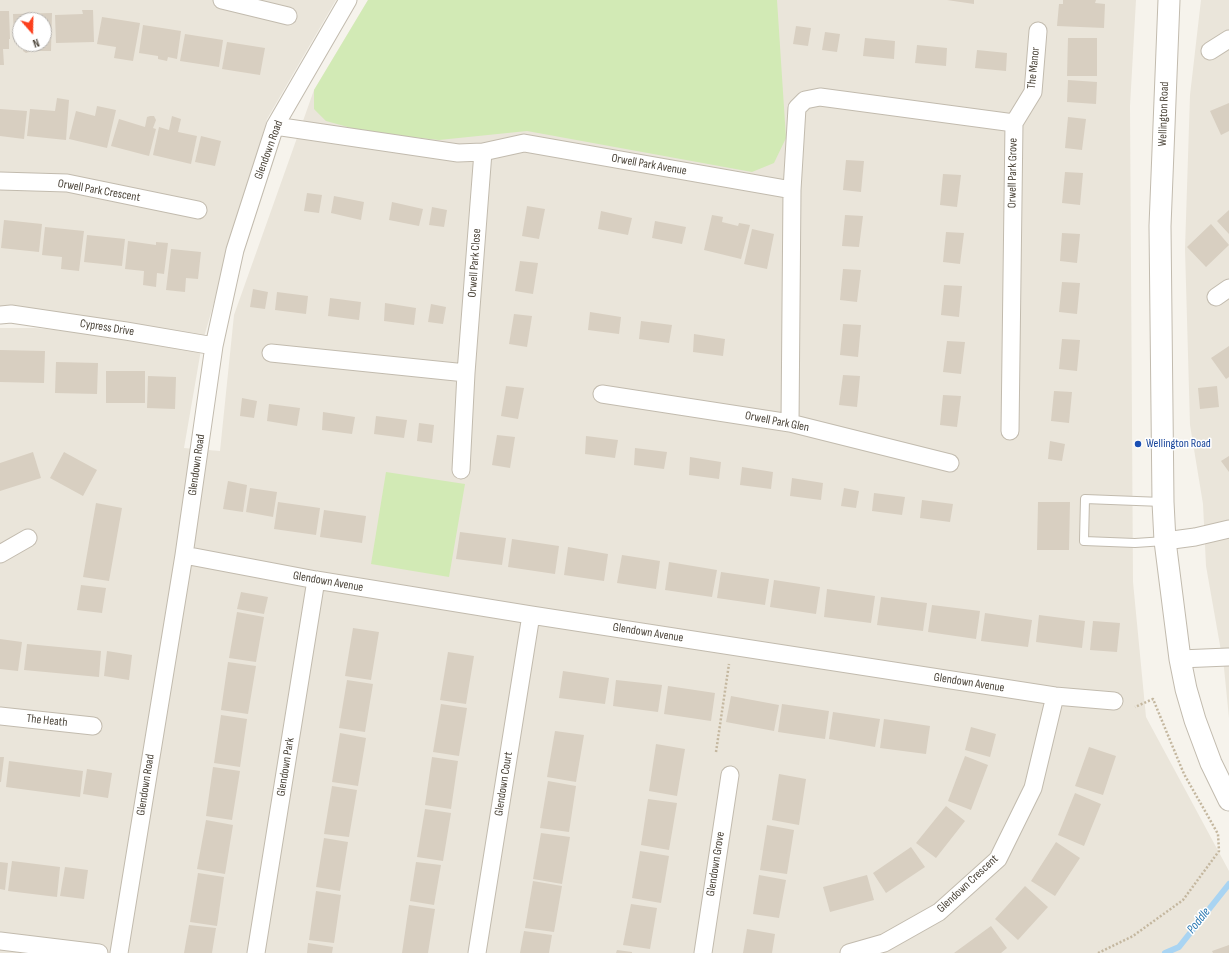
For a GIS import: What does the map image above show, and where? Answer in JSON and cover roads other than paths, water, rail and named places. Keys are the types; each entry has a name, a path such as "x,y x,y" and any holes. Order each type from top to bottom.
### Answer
{"street":[{"path":"222,0 288,16"},
{"name":"Glendown Road","path":"119,953 184,555 214,346 235,250 276,126 348,0"},
{"name":"Wellington Road","path":"1169,0 1160,226 1163,502 1165,541 1180,659 1195,720 1211,763 1229,800"},
{"name":"The Manor","path":"1014,123 1033,92 1038,31"},
{"path":"1210,51 1229,39"},
{"name":"Orwell Park Grove","path":"792,190 797,108 805,100 820,97 1014,123 1010,431"},
{"name":"Orwell Park Avenue","path":"276,126 458,153 483,152 524,143 792,190"},
{"name":"Orwell Park Close","path":"461,470 466,373 483,152"},
{"name":"Orwell Park Crescent","path":"0,181 67,183 198,210"},
{"path":"790,423 792,190"},
{"name":"Cypress Drive","path":"0,315 11,314 214,346"},
{"path":"271,353 466,373"},
{"name":"Orwell Park Glen","path":"602,394 790,423 950,463"},
{"path":"1165,541 1195,537 1229,529"},
{"path":"0,554 28,538"},
{"name":"Glendown Avenue","path":"184,555 316,580 531,615 1055,696 1114,701"},
{"name":"Glendown Park","path":"256,953 316,580"},
{"name":"Glendown Court","path":"477,953 531,615"},
{"path":"1180,659 1228,655"},
{"name":"Glendown Crescent","path":"849,953 884,943 939,912 998,859 1033,788 1055,696"},
{"name":"The Heath","path":"0,716 93,726"},
{"name":"Glendown Grove","path":"703,953 730,775"},
{"path":"0,941 99,953"}],"lane":[{"path":"1163,502 1085,499 1084,541 1135,543 1165,541"}],"waterway":[{"name":"Poddle","path":"1165,953 1179,947 1229,884"}],"place":[{"name":"Wellington Road","path":"1138,444"}]}
